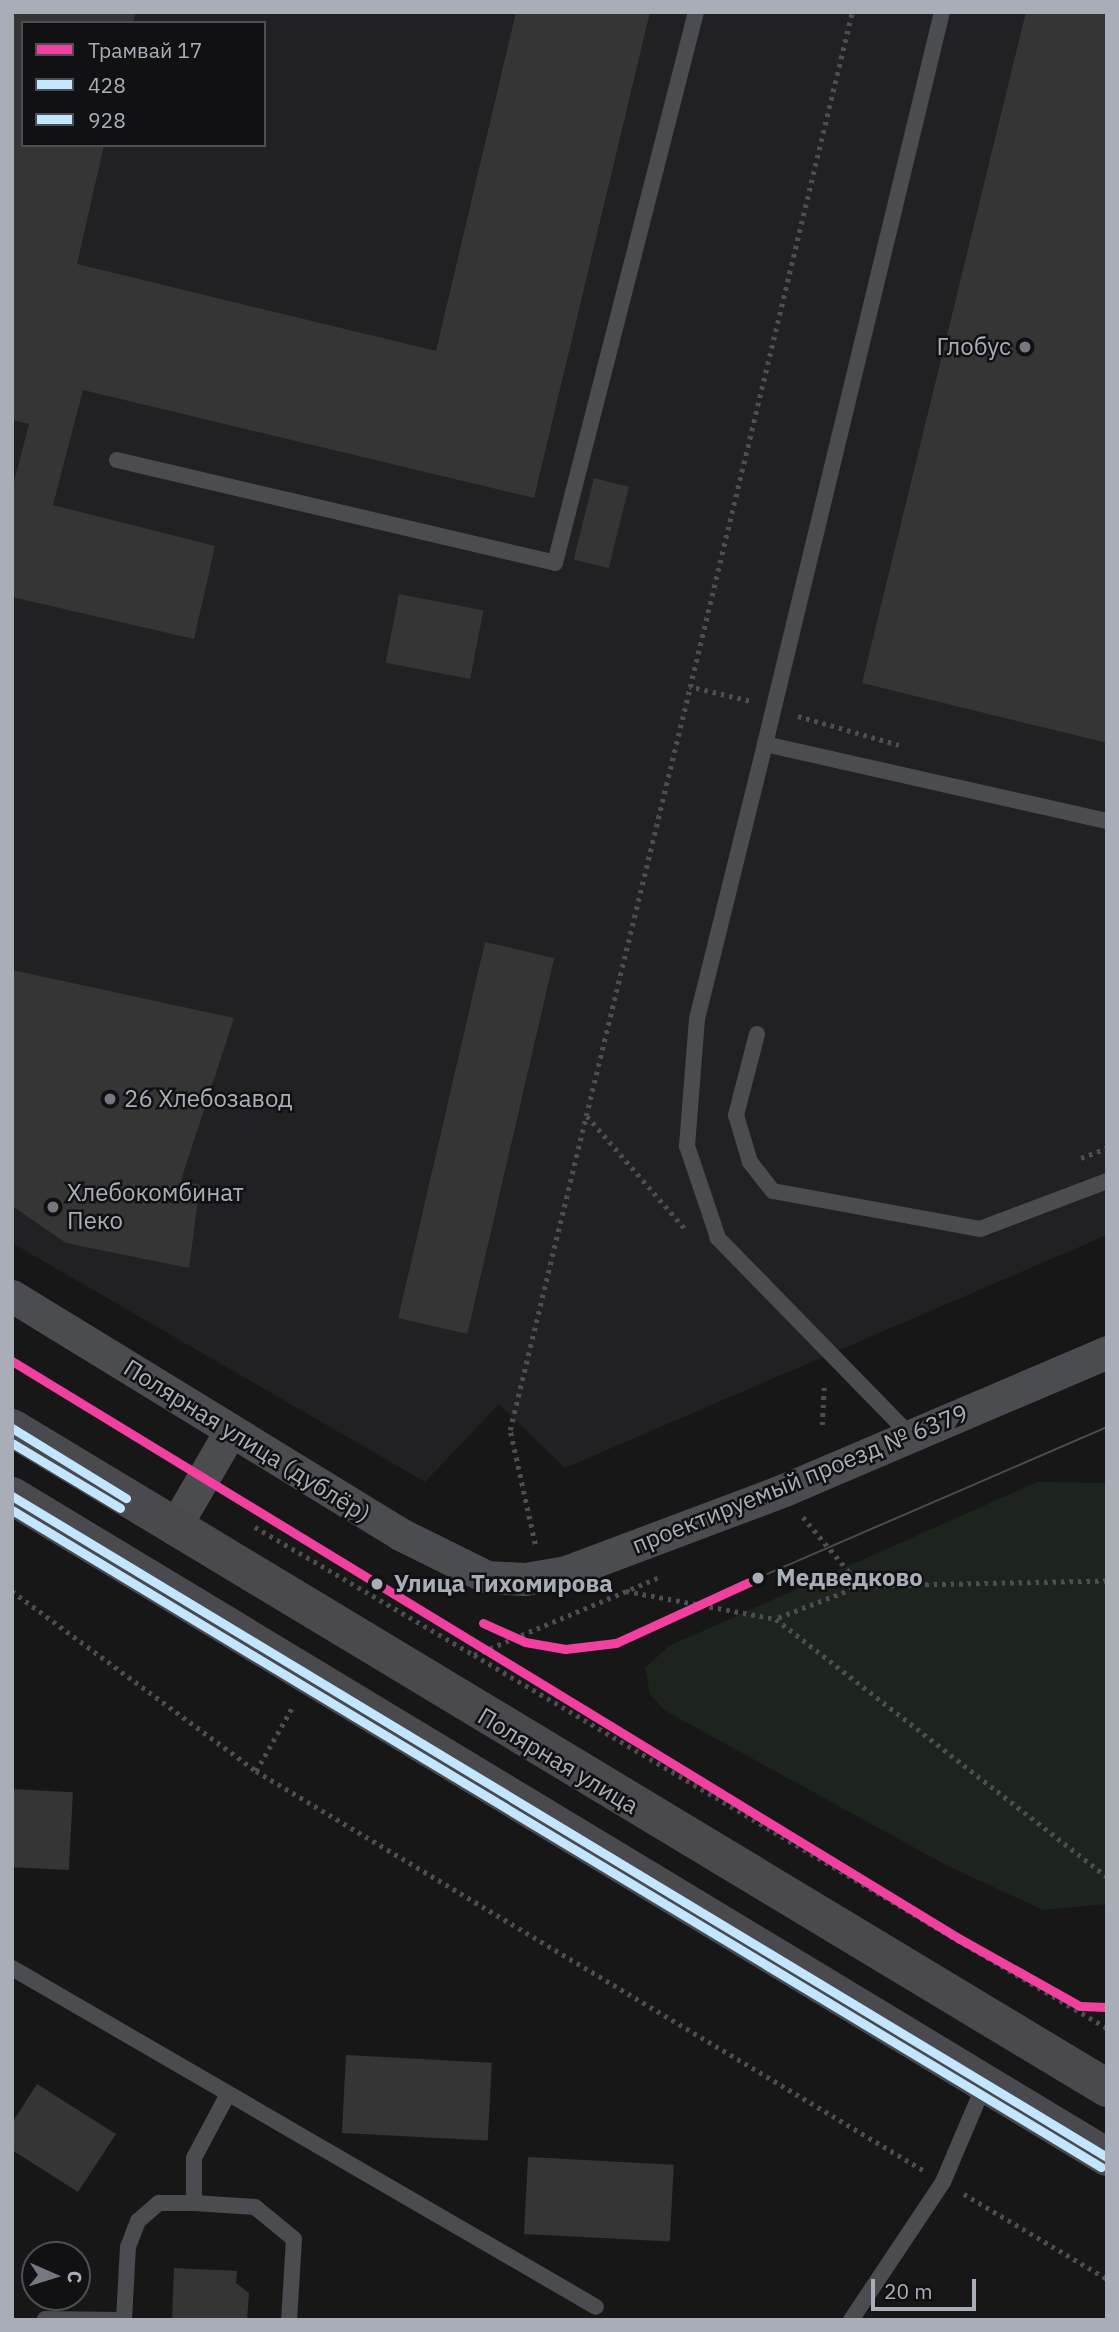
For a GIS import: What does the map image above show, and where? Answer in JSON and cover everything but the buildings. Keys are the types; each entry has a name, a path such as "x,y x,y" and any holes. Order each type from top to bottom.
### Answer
{"main road":[{"name":"Полярная улица","path":"12,1428 1107,2088"},
{"path":"12,1496 1107,2157"}],"street":[{"name":"Полярная улица (дублёр)","path":"12,1296 400,1534 487,1577"},
{"name":"проектируемый проезд № 6379","path":"487,1577 566,1572 911,1436 1107,1352"},
{"path":"174,1528 231,1430"}],"lane":[{"path":"117,460 555,563 696,12"},
{"path":"911,1436 718,1238 687,1146 697,1019 942,12"},
{"path":"765,744 1107,821"},
{"path":"757,1034 736,1115 750,1162 773,1191 980,1229 1107,1181"},
{"path":"12,1969 596,2307"},
{"path":"851,2320 943,2182 985,2083"},
{"path":"194,2203 194,2158 228,2094"},
{"path":"45,2319 123,2320 128,2246 138,2221 159,2203 194,2203 255,2207 294,2239 289,2320"}],"path":[{"path":"537,1552 510,1430 852,12"},
{"path":"690,687 756,703"},
{"path":"1081,1158 1107,1148"},
{"path":"255,1527 364,1589"},
{"path":"776,1619 861,1586 1107,1581"},
{"path":"12,1591 257,1771 1107,2279"},
{"path":"626,1591 776,1619 1107,1877"},
{"path":"474,1655 1107,2028"},
{"path":"257,1771 299,1696"}],"shaded area":[{"path":"12,12 1107,12 1107,1235 565,1468 499,1404 425,1482 12,1243"},
{"path":"1037,1482 1107,1483 1107,1904 1043,1910 944,1864 664,1710 650,1694 645,1668 669,1646"}],"tram line":[{"name":"17","path":"12,1361 960,1939 1080,2006 1107,2007"},
{"path":"758,1578 1107,1427"},
{"name":"17","path":"483,1623 525,1642 565,1649 616,1643 758,1578"}],"transit line":[{"name":"428","path":"12,1428 126,1498"},
{"name":"928","path":"12,1443 120,1508"},
{"name":"428","path":"12,1496 1107,2157"},
{"name":"928","path":"12,1510 1101,2167"}],"place":[{"name":"Глобус","path":"1025,347"},
{"name":"26 Хлебозавод","path":"110,1099"},
{"name":"Хлебокомбинат Пеко","path":"53,1207"},
{"name":"Медведково","path":"758,1578"},
{"name":"Улица Тихомирова","path":"377,1584"}]}
